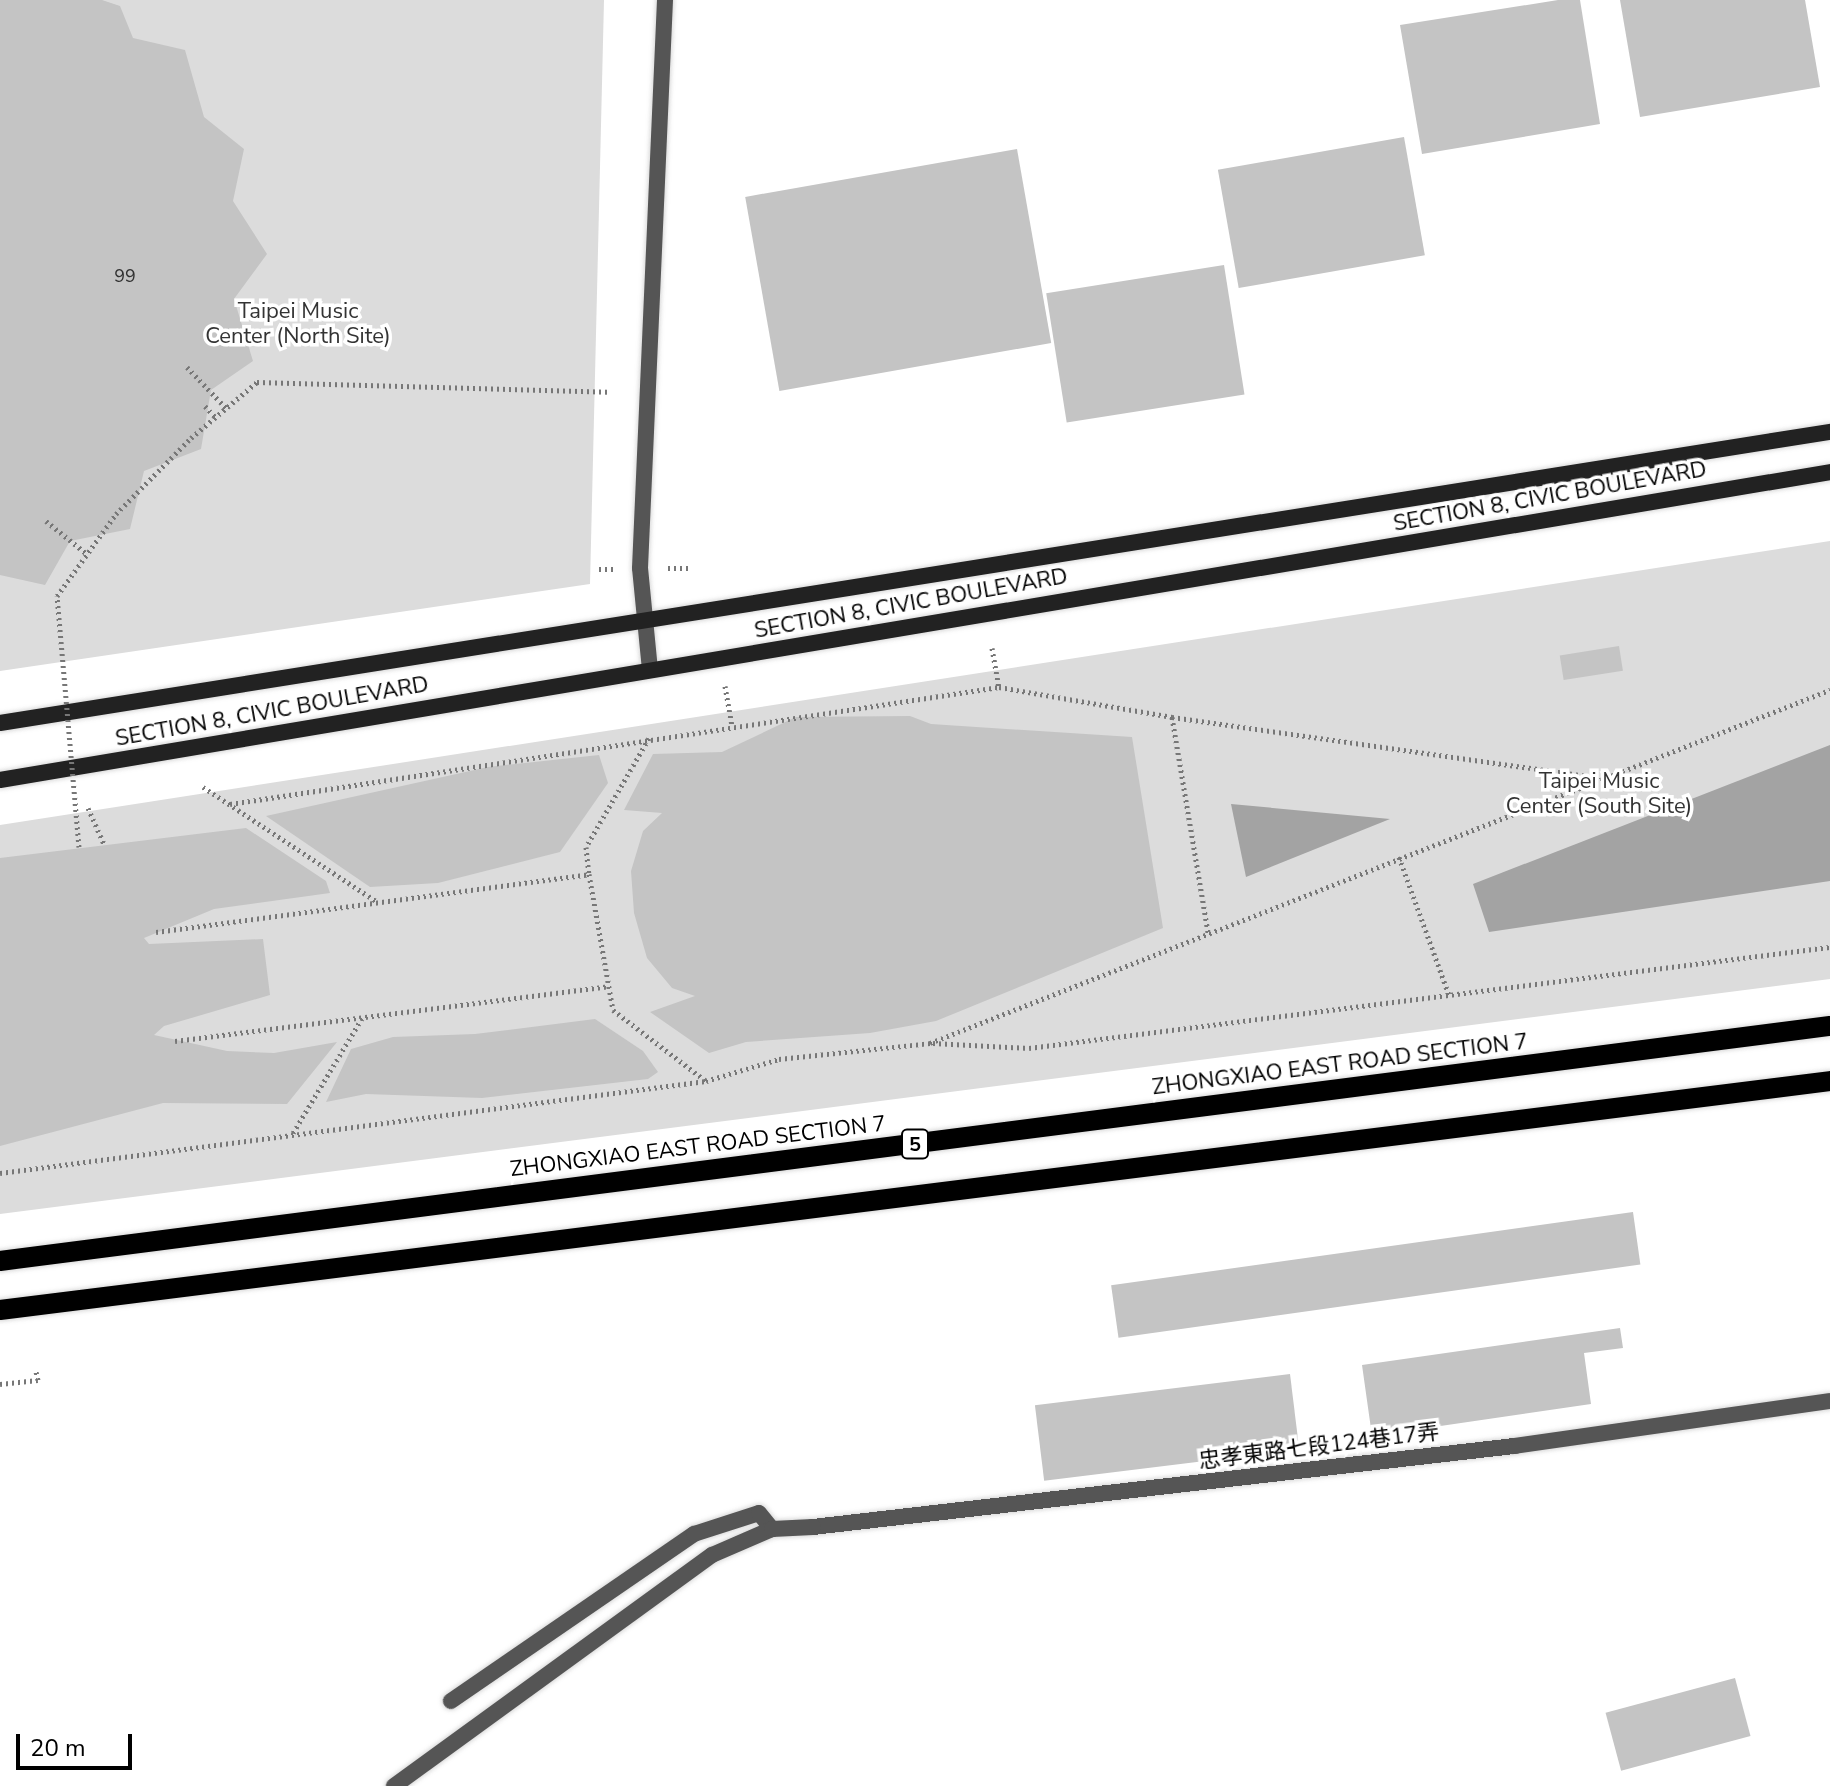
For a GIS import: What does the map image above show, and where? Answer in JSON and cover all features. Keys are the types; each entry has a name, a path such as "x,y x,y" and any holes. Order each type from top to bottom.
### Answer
{"main road":[{"name":"ZHONGXIAO EAST ROAD SECTION 7","path":"0,1261 1830,1026"},
{"path":"0,1310 1830,1081"}],"street":[{"path":"650,670 642,621 640,568 665,0"},
{"name":"SECTION 8, CIVIC BOULEVARD","path":"0,723 1830,432"},
{"name":"SECTION 8, CIVIC BOULEVARD","path":"0,780 1830,472"},
{"name":"忠孝東路七段124巷17弄","path":"772,1529 813,1527 1483,1450 1830,1401"},
{"path":"394,1786 712,1555 772,1529 759,1513 694,1534 451,1701"}],"path":[{"path":"187,367 227,409"},
{"path":"79,847 57,596 116,514 257,382 608,392"},
{"path":"205,406 216,418"},
{"path":"46,521 87,554"},
{"path":"992,648 999,687"},
{"path":"230,804 732,724 999,687 1172,717 1599,778"},
{"path":"930,1043 1599,778 1830,690"},
{"path":"726,691 732,724"},
{"path":"1172,717 1208,933"},
{"path":"649,737 586,847 589,874 613,1010 706,1081"},
{"path":"203,787 378,902"},
{"path":"88,808 104,844"},
{"path":"1399,857 1449,995"},
{"path":"156,932 589,874"},
{"path":"0,1173 706,1081 779,1059 930,1043 1029,1048 1830,947"},
{"path":"175,1041 609,986"},
{"path":"292,1134 362,1017"},
{"path":"0,1384 38,1380 36,1371"}],"green space":[{"name":"Taipei Music Center (North Site)","path":"0,0 604,0 590,584 0,671"},
{"name":"Taipei Music Center (South Site)","path":"1830,541 1830,979 0,1214 0,825"}],"shaded area":[{"path":"1830,745 1830,881 1489,932 1473,884"},
{"path":"1231,804 1390,819 1246,877"}],"building":[{"path":"0,0 102,0 120,6 133,38 185,50 204,117 244,149 233,201 267,254 234,299 253,361 211,390 201,449 144,471 130,529 70,541 45,585 0,575"},
{"path":"1558,0 1580,0 1600,124 1422,154 1400,25"},
{"path":"1620,0 1805,0 1820,87 1640,117"},
{"path":"1404,137 1425,255 1239,288 1218,170"},
{"path":"1017,149 1051,343 779,391 745,197"},
{"path":"1224,265 1244,394 1067,423 1046,293"},
{"path":"1619,646 1623,671 1564,680 1560,655"},
{"path":"910,716 931,724 1132,737 1163,928 936,1021 870,1033 746,1042 709,1053 650,1012 695,996 672,988 647,958 634,913 631,871 643,831 662,813 624,810 653,754 722,752 796,717"},
{"path":"599,755 608,783 560,852 438,883 370,887 266,816 488,767"},
{"path":"246,828 326,881 330,893 214,909 144,938 149,944 263,939 270,995 164,1026 154,1035 227,1051 274,1053 337,1042 287,1104 163,1103 0,1146 0,858"},
{"path":"595,1019 643,1051 658,1072 648,1079 482,1098 366,1094 326,1102 351,1049 393,1037 475,1034"},
{"path":"1633,1212 1640,1264 1119,1338 1111,1285"},
{"path":"1620,1328 1623,1348 1584,1353 1591,1404 1372,1436 1362,1365"},
{"path":"1290,1374 1299,1449 1044,1481 1035,1405"},
{"path":"1735,1678 1751,1736 1621,1771 1606,1713"}]}
